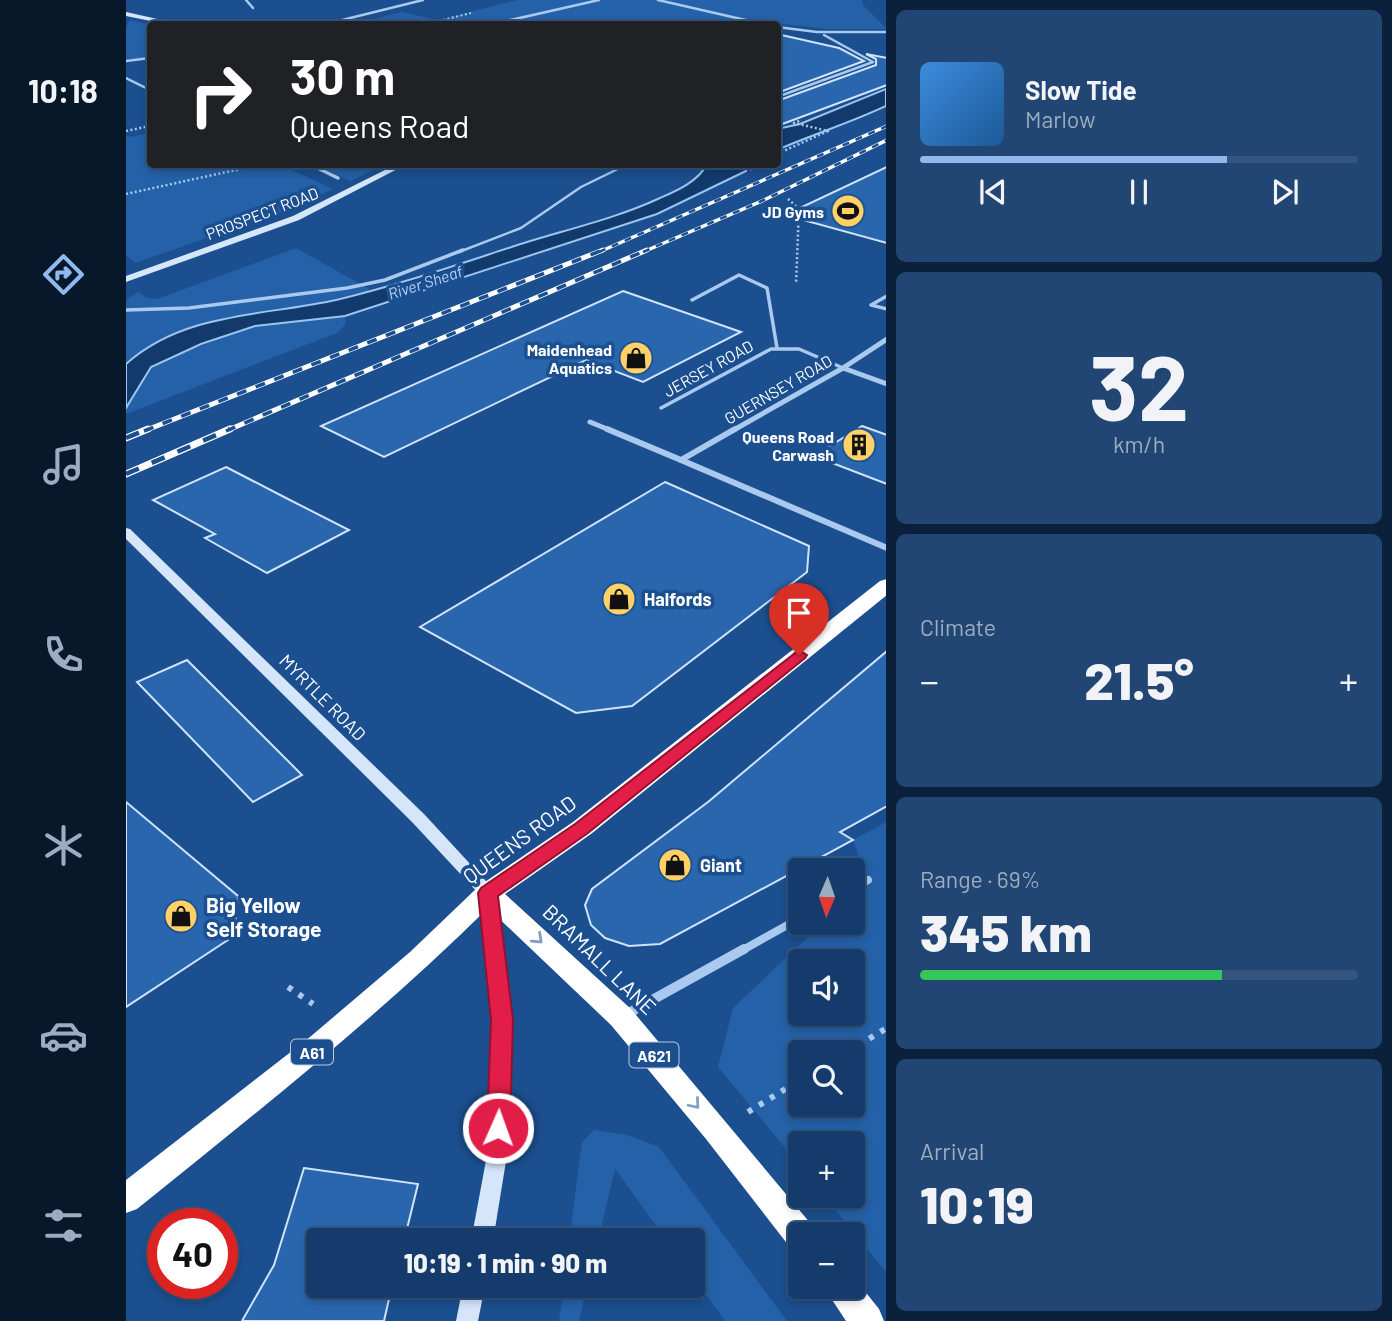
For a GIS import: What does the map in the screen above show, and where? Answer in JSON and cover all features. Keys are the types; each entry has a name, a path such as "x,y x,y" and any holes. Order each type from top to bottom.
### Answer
{"highway":[{"name":"QUEENS ROAD","path":"126,1199 320,1045 420,959 488,893 582,828 886,585"},
{"name":"BRAMALL LANE","path":"488,893 621,1017 718,1130 790,1222"},
{"path":"850,1299 867,1321"}],"main road":[{"path":"126,14 158,21"},
{"name":"PROSPECT ROAD","path":"127,277 296,218 396,168"},
{"name":"MYRTLE ROAD","path":"126,532 418,818 488,893"},
{"path":"484,1228 497,1155 502,1020 488,893"},
{"path":"467,1321 472,1298"}],"street":[{"path":"338,21 423,0"},
{"path":"505,21 599,0"},
{"path":"658,0 750,21"},
{"path":"781,29 886,32"},
{"path":"817,32 844,44 873,62"},
{"path":"126,61 147,58"},
{"path":"126,78 147,88"},
{"path":"317,168 338,178"},
{"name":"GUERNSEY ROAD","path":"681,460 843,368 886,339"},
{"name":"JERSEY ROAD","path":"843,368 886,384"},
{"path":"590,422 886,548"},
{"path":"621,1017 788,925"}],"lane":[{"path":"246,0 253,8"},
{"path":"781,96 873,62"},
{"path":"126,310 189,308 347,288 385,280 521,228 581,187 620,168"},
{"path":"692,300 738,275 767,288 777,348"},
{"path":"886,296 871,305 886,309"},
{"name":"JERSEY ROAD","path":"661,408 756,355 777,348 793,348 843,368"}],"path":[{"path":"781,153 828,131 800,124"},
{"path":"126,131 147,127"},
{"path":"126,194 245,168"},
{"path":"788,200 799,209 793,348"},
{"path":"865,1041 886,1028"},
{"path":"718,1130 788,1087"}],"shaded area":[{"path":"517,0 862,0 863,5 886,29 828,29 781,24 781,21 366,21 402,12 437,20"},
{"path":"130,20 147,24 147,57 126,60 126,27"},
{"path":"147,134 147,168 288,168 333,189 291,209 135,263 126,256 126,135 130,137"},
{"path":"322,168 377,168 351,181"},
{"path":"296,248 371,290 155,343 126,364 126,300 138,292 147,298 157,299"},
{"path":"345,316 345,325 337,333 126,414 126,408 151,367 168,358 255,326"},
{"path":"886,822 886,1272 865,1246 865,1222 845,1222 834,1208 865,1208 865,1131 788,1131 788,1152 718,1067 733,1008 788,956 788,1026 865,1026 865,949 795,949 810,935 865,935 865,883 868,880 865,858 860,858 853,840"},
{"path":"594,1130 628,1135 659,1147 787,1321 725,1321 705,1293 705,1228 658,1228 615,1169 601,1228 571,1228 582,1142"},
{"path":"562,1298 584,1298 579,1321 559,1321"}],"water":[{"path":"886,89 886,106 781,148 781,128 800,124"},
{"name":"River Sheaf","path":"704,168 746,168 746,171 657,214 345,316 255,326 201,344 151,367 126,408 126,364 173,334 226,318 336,300 407,281 644,205 680,189"}],"building":[{"path":"781,35 839,48 864,61 781,92"},
{"path":"866,54 886,58 886,85 781,125 781,100 876,65 876,59"},
{"name":"JD Gyms","path":"886,167 886,243 785,215"},
{"path":"623,291 741,332 643,382 586,360 384,457 321,426"},
{"name":"Queens Road Carwash","path":"862,426 886,435 886,484 814,456"},
{"path":"226,467 349,530 267,573 205,538 215,534 153,500"},
{"name":"Halfords","path":"665,482 809,546 807,572 632,706 576,713 420,627"},
{"path":"886,652 886,807 840,832 853,840 820,858 788,858 788,875 660,944 629,946 605,938 591,925 585,905 592,889 708,802"},
{"path":"187,660 302,775 253,802 137,682"},
{"name":"Big Yellow Self Storage","path":"126,802 238,896 234,936 126,1007"},
{"path":"304,1168 418,1184 407,1228 306,1228 306,1298 389,1298 384,1321 242,1321 274,1265"}],"railway":[{"path":"599,252 886,126"},
{"path":"643,252 764,200 886,140"},
{"path":"144,431 603,250"},
{"path":"226,431 647,250"},
{"path":"126,438 148,429"},
{"path":"126,474 230,429"}],"place":[{"name":"JD Gyms","path":"848,211"},
{"name":"Maidenhead Aquatics","path":"636,358"},
{"name":"Queens Road Carwash","path":"859,445"},
{"name":"Halfords","path":"619,599"},
{"name":"Giant","path":"675,865"},
{"name":"Big Yellow Self Storage","path":"181,916"}],"route":[{"path":"498,1128 502,1020 488,893 582,828 799,655"}]}
